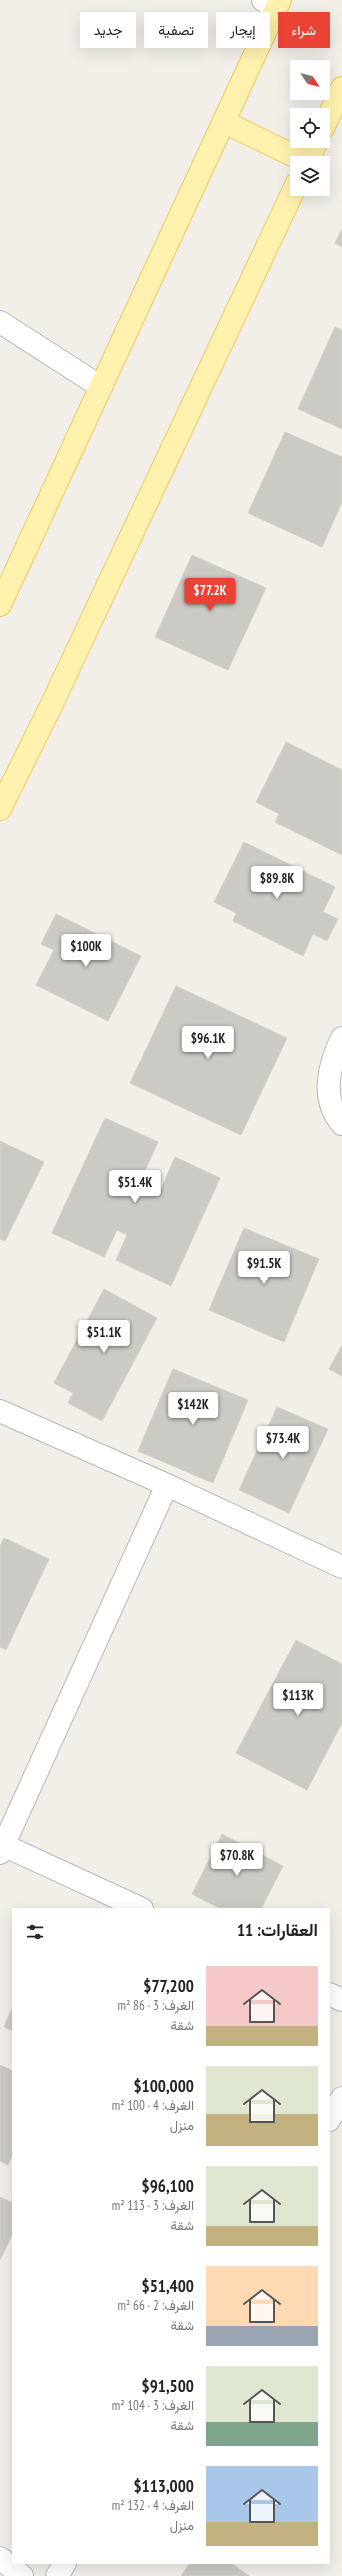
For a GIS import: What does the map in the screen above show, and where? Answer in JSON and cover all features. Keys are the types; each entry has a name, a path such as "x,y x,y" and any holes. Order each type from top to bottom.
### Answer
{"main road":[{"path":"0,605 224,122 273,3"},
{"path":"330,113 342,88"},
{"path":"224,122 292,156"},
{"path":"0,809 50,708 291,196"}],"street":[{"path":"0,322 101,387"},
{"path":"342,1038 332,1060 328,1096 337,1118 342,1124"},
{"path":"0,1411 167,1485 342,1566"},
{"path":"140,1908 2,1849 167,1485"},
{"path":"330,1994 342,2000"},
{"path":"330,2118 342,2098"},
{"path":"0,2558 22,2576"},
{"path":"57,2576 64,2564"}],"building":[{"path":"342,229 342,247 335,243"},
{"path":"335,327 342,330 342,429 298,409"},
{"path":"285,432 342,457 342,502 322,547 248,513"},
{"path":"192,555 266,588 228,670 155,637"},
{"path":"286,742 342,770 342,855 275,822 279,814 256,802"},
{"path":"244,842 335,887 323,912 338,919 327,941 313,934 303,956 233,921 236,913 214,902"},
{"path":"56,914 141,956 108,1021 36,985 54,950 41,944"},
{"path":"176,986 287,1038 241,1135 130,1083"},
{"path":"105,1118 158,1142 141,1179 161,1189 175,1157 220,1178 171,1286 116,1260 127,1235 117,1230 104,1257 52,1233"},
{"path":"0,1141 44,1162 5,1241 0,1239"},
{"path":"244,1228 319,1259 284,1342 209,1310"},
{"path":"104,1289 157,1318 102,1421 68,1403 73,1393 54,1383"},
{"path":"342,1345 342,1376 329,1369"},
{"path":"173,1369 248,1400 213,1483 138,1451"},
{"path":"277,1407 328,1429 289,1513 239,1490"},
{"path":"4,1538 49,1559 6,1650 0,1647 0,1546"},
{"path":"296,1640 342,1664 342,1723 307,1790 236,1753"},
{"path":"222,1834 283,1866 262,1908 219,1908 192,1894"},
{"path":"12,2008 12,2031 4,2027"},
{"path":"0,2065 12,2071 12,2156 8,2165 0,2161"},
{"path":"0,2197 12,2203 12,2235 0,2260"},
{"path":"189,2564 232,2564 249,2576 181,2576"}]}
